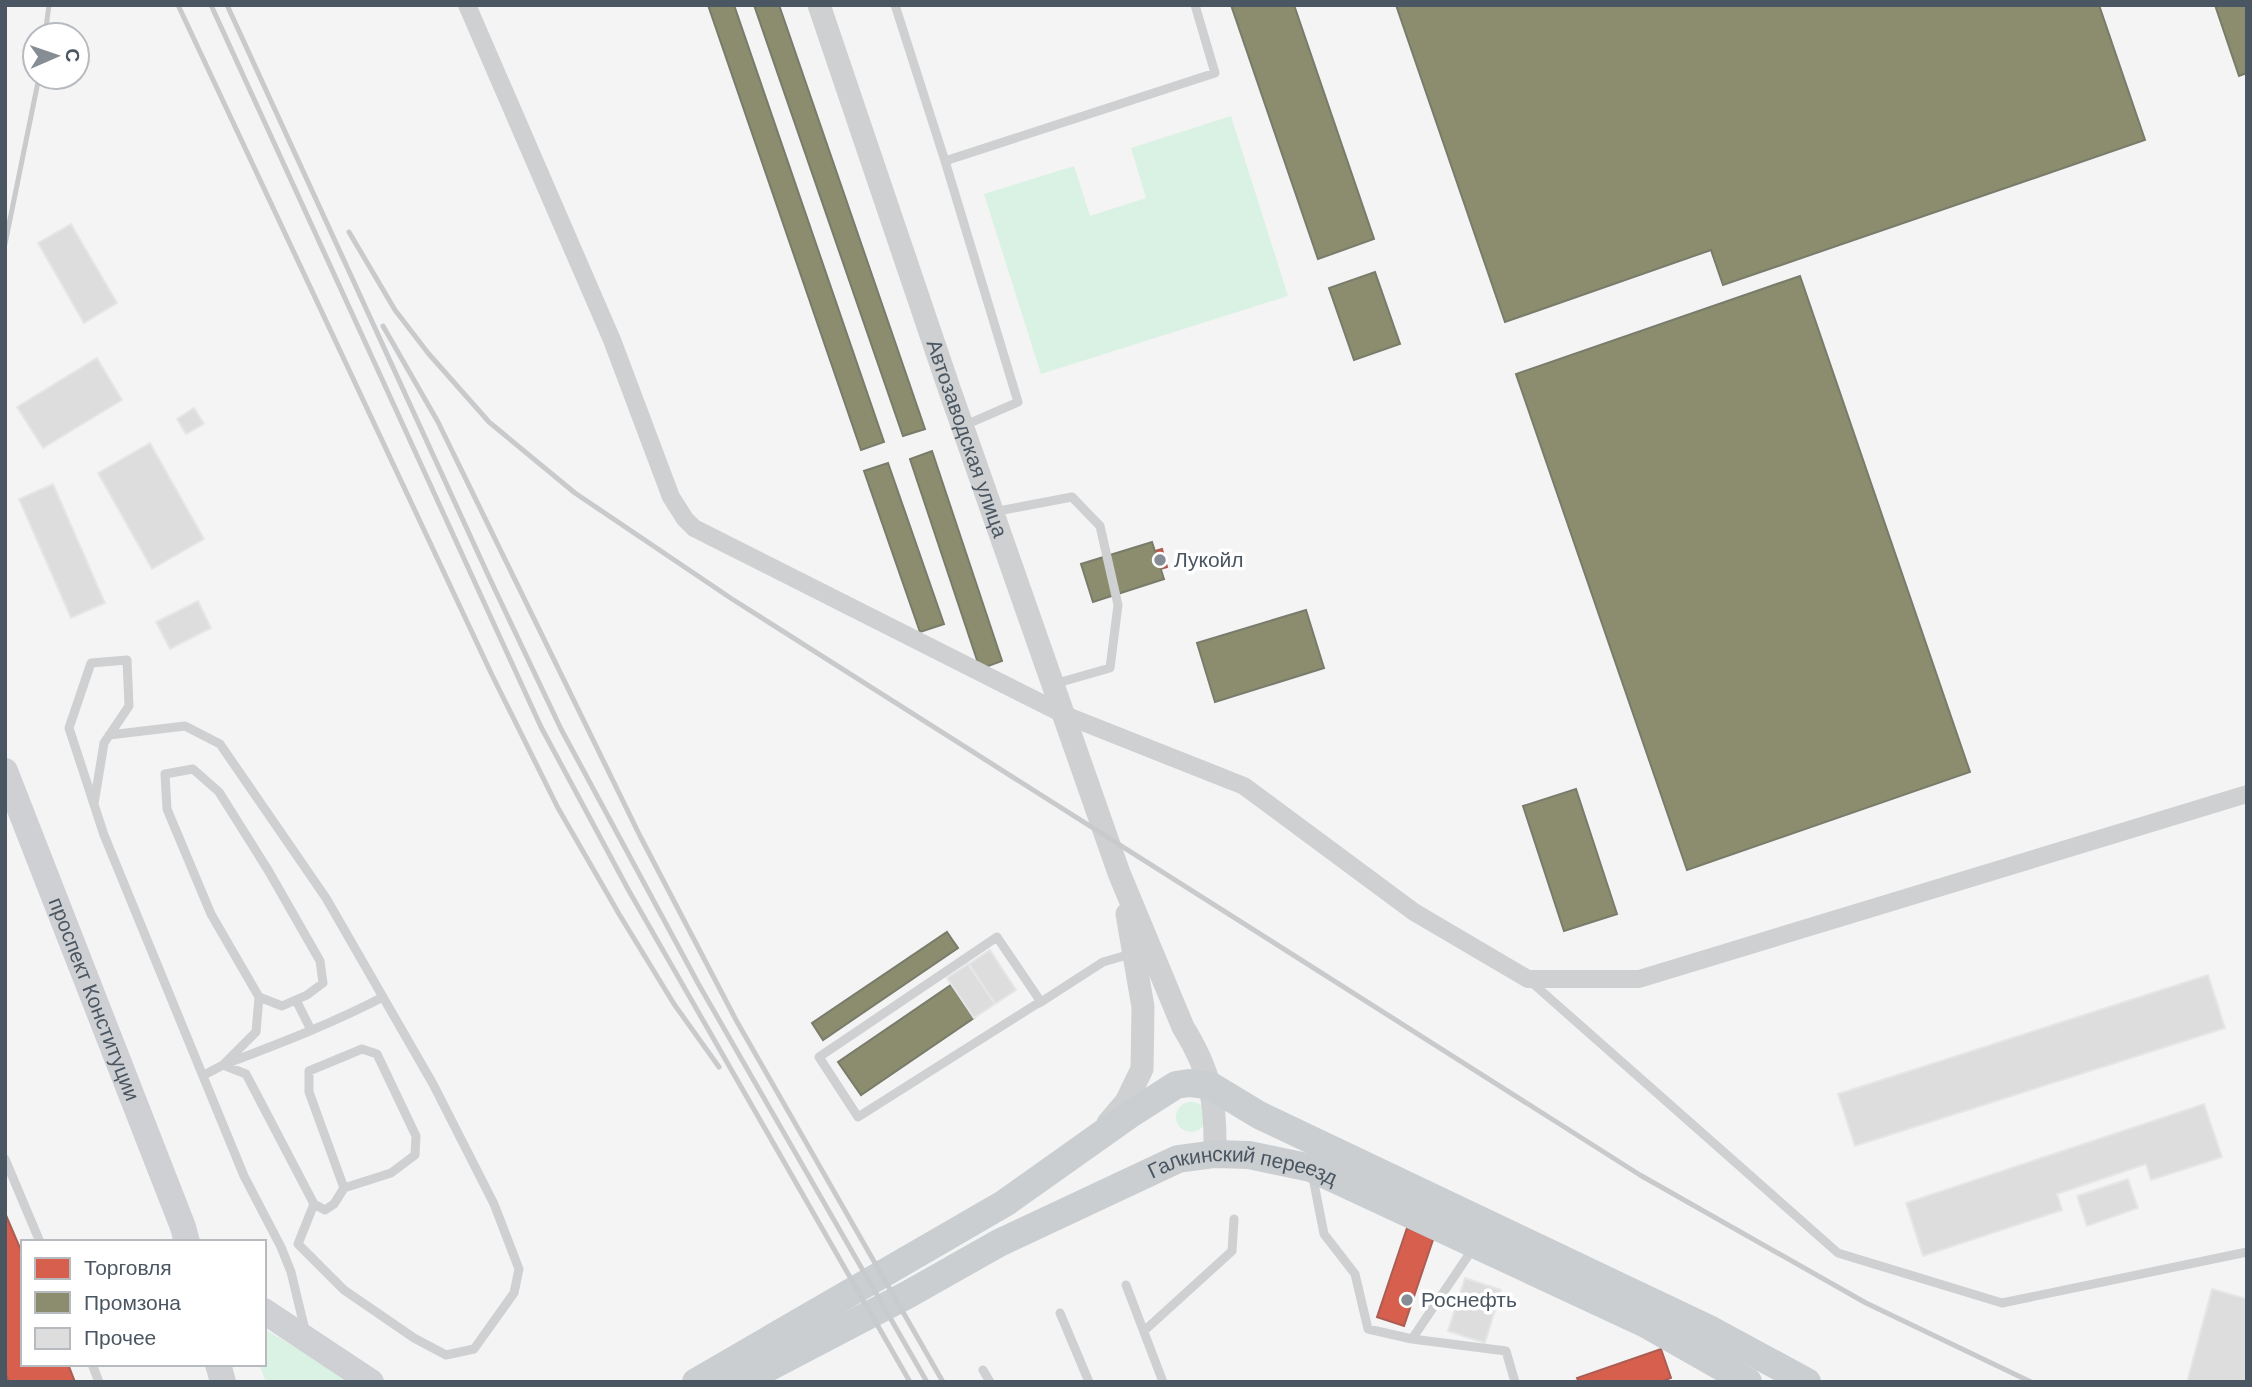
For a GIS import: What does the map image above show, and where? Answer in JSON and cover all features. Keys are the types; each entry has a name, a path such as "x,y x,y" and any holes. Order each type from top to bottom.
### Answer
{"main road":[{"name":"проспект Конституции","path":"5,771 188,1237"},
{"name":"Галкинский переезд","path":"696,1382 1005,1203 1129,1115 1175,1085 1189,1083 1211,1086 1259,1115 1711,1330 1807,1382"},
{"name":"Галкинский переезд","path":"741,1382 907,1295 999,1243 1178,1159 1215,1154 1249,1154 1311,1168 1646,1324 1748,1382"},
{"path":"266,1312 371,1382"}],"street":[{"path":"467,5 612,340 671,497 685,519 703,534 1065,715 1244,786 1413,912 1528,979 1639,979 2247,794"},
{"name":"Автозаводская улица","path":"819,5 962,426 1065,715 1144,953"},
{"path":"1144,953 1198,1050 1259,1115"},
{"path":"1089,1145 1126,1102 1142,1069 1144,953"},
{"path":"1198,1050 1211,1086 1216,1112 1215,1154"}],"lane":[{"path":"895,5 1018,402 962,426"},
{"path":"945,161 1215,73 1195,5"},
{"path":"993,512 1072,497 1100,526 1118,605 1110,668 1054,684"},
{"path":"94,804 104,743 129,706 127,660 91,663 69,728 104,835 244,1176 291,1272 308,1342"},
{"path":"109,735 186,726 220,744 326,898 433,1084 494,1204 519,1269 514,1293 474,1349 446,1355 414,1338 344,1290 298,1244 314,1204"},
{"path":"223,1065 256,1032 259,997 211,914 167,810 165,774 193,769 219,792 320,961 323,983 306,995 282,1006 259,997"},
{"path":"1041,1002 997,937 818,1057 858,1117 1041,1002 1104,962 1144,953"},
{"path":"1528,979 1838,1253 2002,1303 2247,1252"},
{"path":"204,1075 311,1031 383,997"},
{"path":"296,1000 311,1031"},
{"path":"223,1065 246,1074 314,1204 325,1210 334,1205 344,1188 391,1173 415,1155 416,1136 377,1054 362,1049 309,1071 309,1092 344,1188"},
{"path":"5,1159 39,1240"},
{"path":"1311,1168 1324,1234 1355,1274 1368,1329 1412,1339 1506,1351 1515,1382"},
{"path":"1144,1331 1232,1251 1234,1219"},
{"path":"1412,1339 1476,1243"},
{"path":"1126,1285 1163,1382"},
{"path":"1060,1313 1089,1382"},
{"path":"983,1370 990,1382"}],"green space":[{"path":"1231,116 1288,296 1041,374 984,194 1074,166 1090,216 1146,198 1131,148"},
{"path":"1191,1102 1197,1103 1205,1111 1205,1123 1197,1131 1191,1132 1185,1131 1177,1123 1176,1117 1177,1111 1185,1103"},
{"path":"266,1330 347,1377 345,1382 266,1382 260,1366 266,1366"}],"building: Торговля":[{"name":"Лукойл","path":"1162,549 1167,567 1157,570 1152,552"},
{"path":"5,1213 21,1250 21,1366 69,1366 75,1382 9,1382 5,1372"},
{"path":"1407,1228 1434,1237 1404,1326 1377,1317"},
{"path":"1661,1349 1671,1378 1660,1382 1579,1382 1577,1378"}],"building: Промзона":[{"path":"708,5 734,5 884,442 861,450"},
{"path":"754,5 779,5 925,429 903,436"},
{"path":"1231,5 1294,5 1374,239 1318,259"},
{"path":"1396,5 2099,5 2145,140 1723,285 1711,250 1505,322"},
{"path":"2215,5 2247,5 2247,73 2239,76"},
{"path":"1375,272 1400,344 1354,360 1329,288"},
{"path":"1800,276 1970,772 1687,870 1516,374"},
{"path":"932,451 1002,661 980,669 910,459"},
{"path":"888,463 944,624 920,632 864,471"},
{"path":"1152,542 1164,579 1093,602 1081,564"},
{"path":"1306,610 1324,668 1215,702 1197,643"},
{"path":"1576,789 1617,914 1564,931 1523,806"},
{"path":"947,932 958,948 823,1040 812,1023"},
{"path":"951,985 974,1018 861,1095 838,1062"}],"building: Прочее":[{"path":"71,224 117,303 84,323 38,243"},
{"path":"97,358 122,400 43,448 17,407"},
{"path":"194,408 204,424 186,434 177,419"},
{"path":"150,443 204,539 152,569 98,473"},
{"path":"53,484 105,603 71,618 19,499"},
{"path":"198,601 211,628 170,649 156,622"},
{"path":"990,950 1016,990 995,1004 969,964"},
{"path":"968,964 995,1004 974,1018 947,978"},
{"path":"2208,975 2225,1028 1855,1146 1838,1094"},
{"path":"2204,1104 2222,1157 2151,1180 2146,1164 2057,1194 2062,1210 1923,1256 1906,1203"},
{"path":"2128,1179 2138,1208 2087,1226 2077,1196"},
{"path":"1465,1278 1501,1290 1485,1343 1448,1331"},
{"path":"2212,1289 2247,1299 2247,1382 2187,1382"}],"railway":[{"path":"47,21 49,5"},
{"path":"178,5 492,675 558,808 674,1004 719,1067"},
{"path":"211,5 541,727 629,891 910,1382"},
{"path":"227,5 561,729 699,985 927,1382"},
{"path":"5,244 36,91"},
{"path":"349,232 395,310 428,353 489,422 575,493 732,599 1640,1175 1866,1303 2031,1382"},
{"path":"383,326 438,422 639,834 736,1020 943,1382"}],"place":[{"name":"Лукойл","path":"1160,560"},
{"name":"Роснефть","path":"1407,1300"}]}
